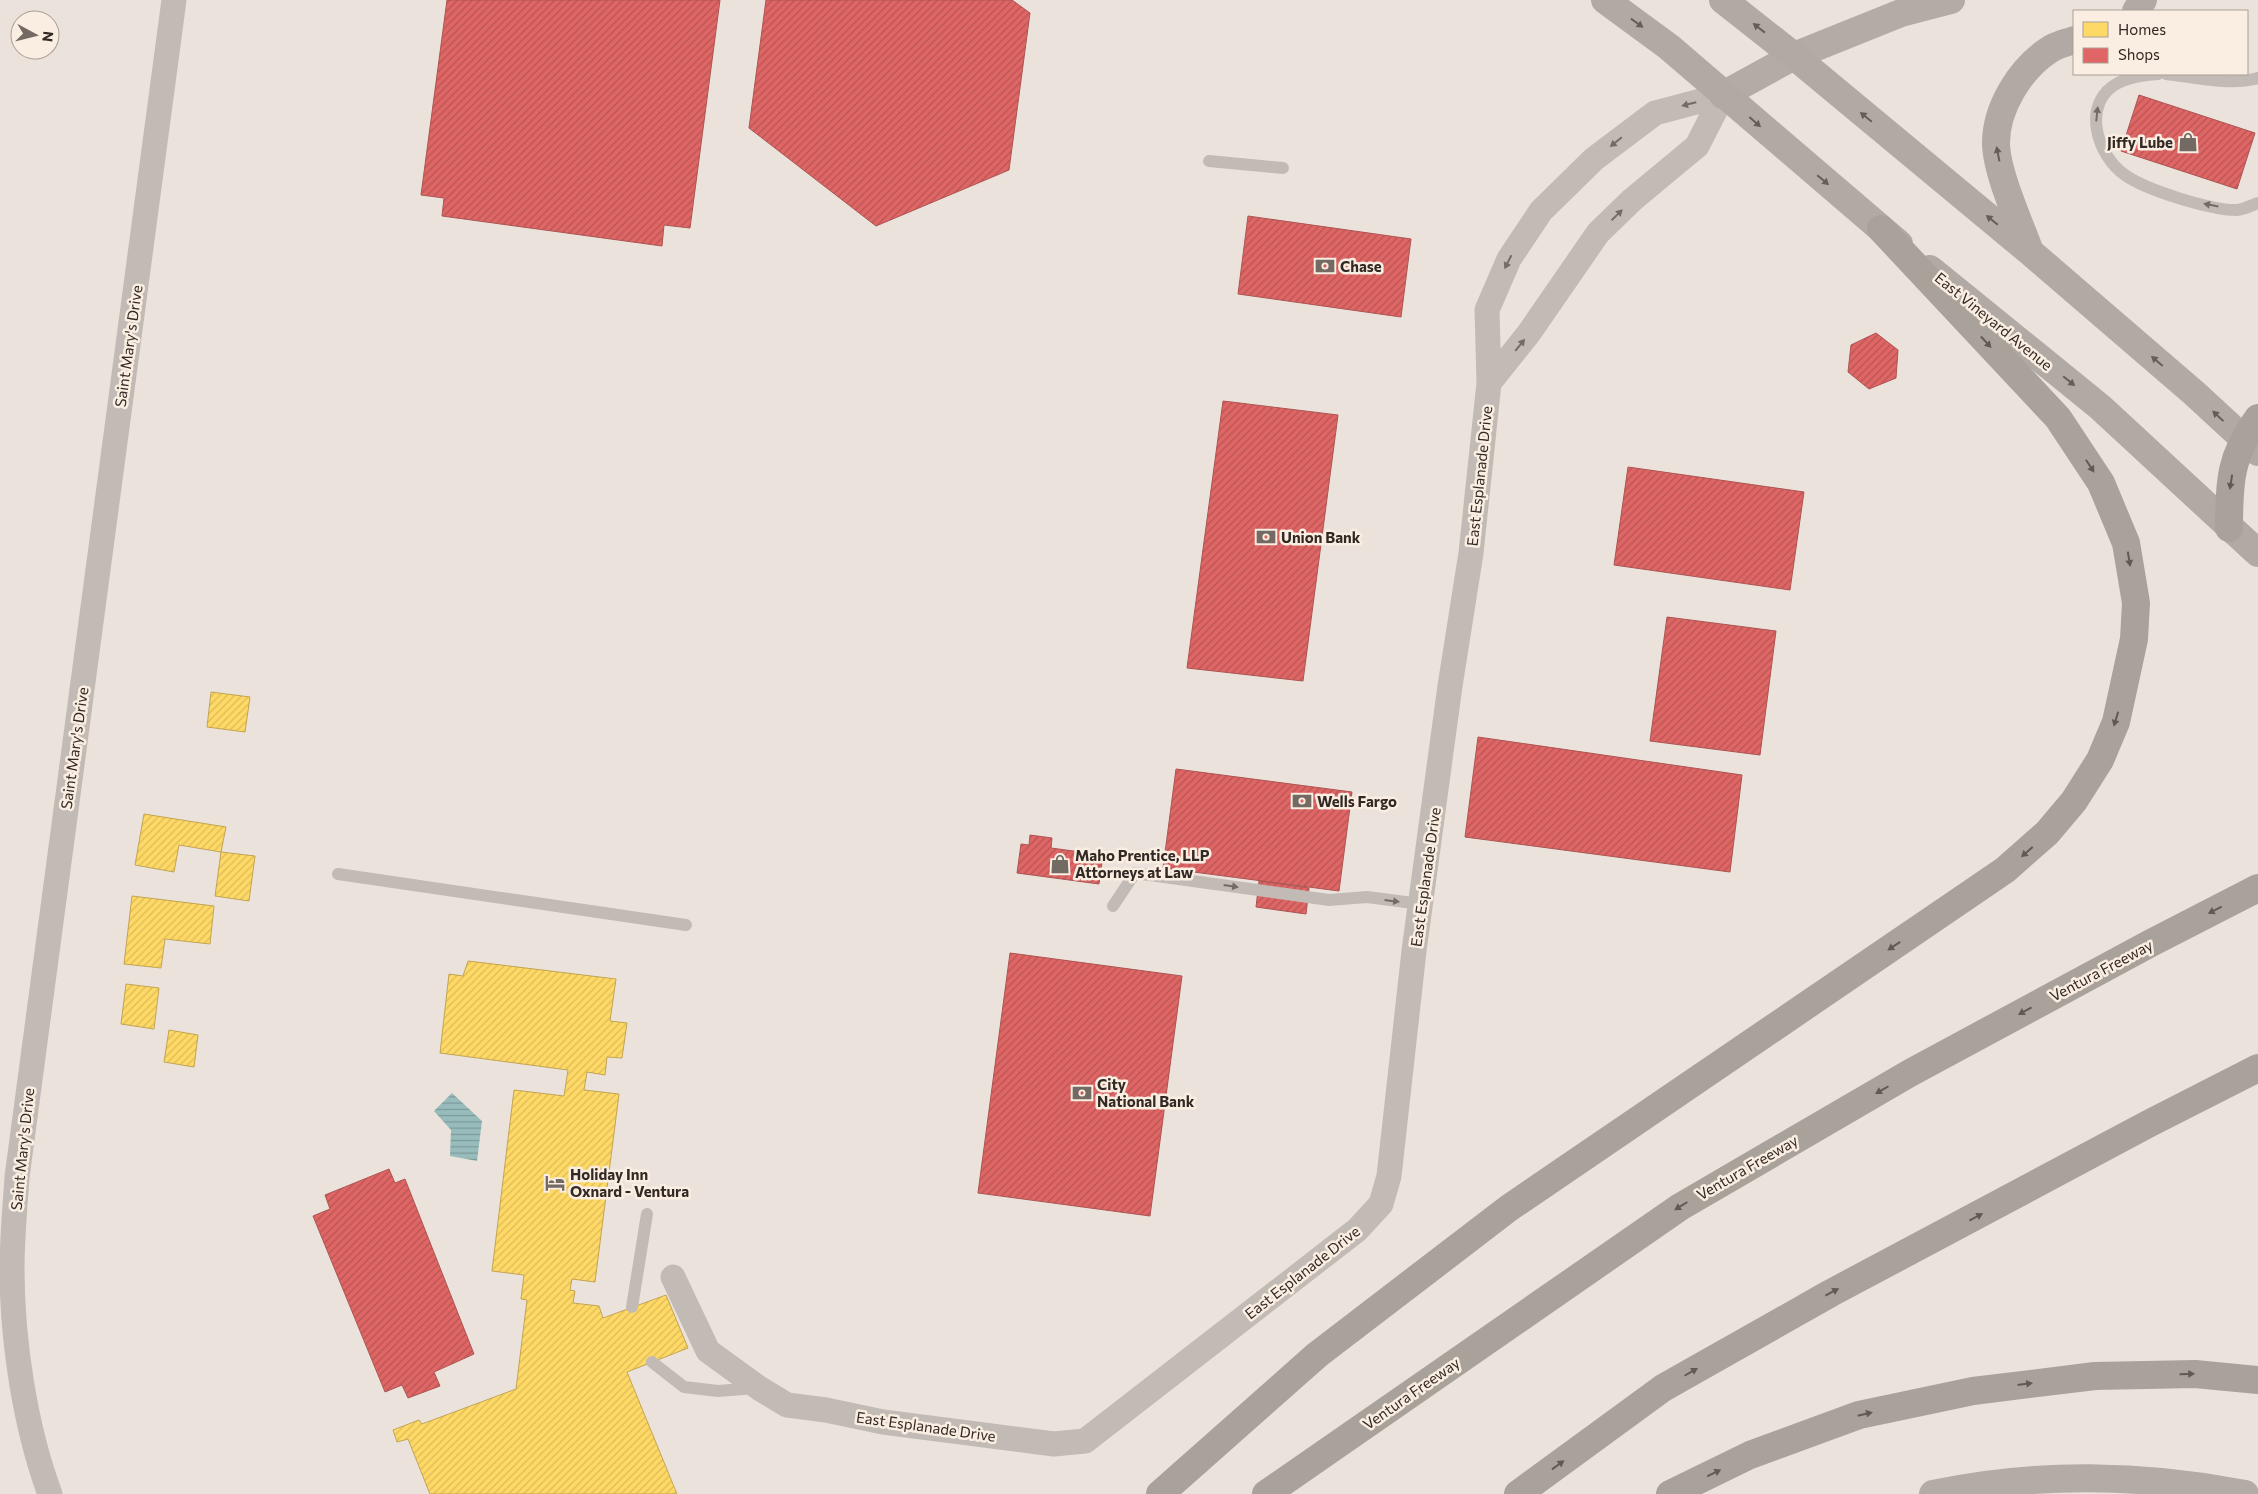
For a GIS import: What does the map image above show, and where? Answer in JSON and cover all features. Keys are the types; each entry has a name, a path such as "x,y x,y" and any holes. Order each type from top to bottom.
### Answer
{"highway":[{"path":"1160,1494 1316,1355 1509,1208 2005,870 2048,833 2074,801 2100,760 2116,722 2134,639 2136,603 2126,543 2101,483 2058,418 1881,230"},
{"path":"2229,528 2229,485 2236,455 2253,436"},
{"name":"Ventura Freeway","path":"1266,1494 1680,1207 1910,1073 2151,943 2258,888"},
{"path":"1518,1494 1663,1388 1830,1293 2150,1123 2258,1068"},
{"path":"1670,1494 1750,1456 1859,1415 1973,1391 2095,1376 2195,1374 2258,1380"}],"main road":[{"name":"East Vineyard Avenue","path":"1605,0 1668,47 1881,230 2100,407 2258,553"},
{"path":"1723,0 1794,56 2030,251 2194,393 2253,436"},
{"path":"2030,251 2008,190 1999,158 1996,143 2002,111 2015,82 2050,50 2073,40"}],"street":[{"name":"Saint Mary's Drive","path":"50,1494 28,1417 17,1340 8,1176 174,0"},
{"path":"1489,383 1530,333 1598,233 1632,200 1697,146 1714,87 1901,13 1952,0"},
{"name":"East Esplanade Drive","path":"673,1277 708,1352 759,1388 788,1405 826,1410 883,1422 1054,1444 1085,1440 1357,1230 1381,1204 1389,1176 1421,904 1450,686 1471,553 1489,383 1487,310 1509,258 1541,211 1594,159 1655,113 1714,87"},
{"path":"1932,1494 2039,1480 2129,1480 2187,1485 2245,1494"}],"lane":[{"path":"2149,75 2118,83 2101,96 2096,114 2098,139 2108,157 2124,175 2160,192 2238,210 2258,203"},
{"path":"2175,75 2250,81 2258,78"},
{"path":"1209,161 1283,168"},
{"path":"1113,906 1135,873 1329,900 1367,897 1421,904"},
{"path":"338,874 686,925"},
{"path":"632,1307 647,1214"},
{"path":"652,1362 684,1387 718,1391 759,1388"}],"water":[{"path":"452,1093 482,1121 477,1161 450,1156 451,1130 434,1111"}],"building: Homes":[{"path":"211,692 250,697 245,732 207,727"},
{"path":"144,814 226,827 221,852 179,845 174,872 135,865"},
{"path":"221,852 255,856 249,901 215,896"},
{"path":"132,896 214,906 210,944 165,939 161,968 124,964"},
{"name":"Holiday Inn Oxnard - Ventura","path":"468,961 616,979 610,1021 627,1023 622,1058 607,1057 605,1075 587,1072 584,1090 619,1094 595,1282 572,1279 570,1290 575,1291 573,1303 599,1306 603,1318 666,1295 688,1348 627,1372 677,1494 430,1494 408,1439 397,1442 393,1430 419,1420 422,1424 516,1389 527,1300 521,1299 524,1275 492,1271 514,1090 564,1096 568,1070 440,1053 449,974 463,976"},
{"path":"126,984 159,988 154,1029 121,1024"},
{"path":"169,1030 198,1035 194,1067 164,1062"}],"building: Shops":[{"path":"447,0 720,0 690,228 664,225 662,246 442,216 444,198 421,195"},
{"path":"766,0 1012,0 1030,13 1009,170 876,226 749,128"},
{"name":"Jiffy Lube","path":"2139,95 2255,133 2237,189 2121,151"},
{"name":"Chase","path":"1248,216 1411,239 1401,317 1238,294"},
{"path":"1876,333 1898,350 1896,378 1869,389 1848,372 1851,345"},
{"path":"1223,401 1338,415 1303,681 1187,668"},
{"path":"1628,467 1804,492 1790,590 1614,565"},
{"path":"1667,617 1776,631 1760,755 1650,741"},
{"path":"1478,737 1742,775 1730,872 1465,837"},
{"path":"1176,769 1352,792 1339,891 1163,868"},
{"name":"Maho Prentice, LLP Attorneys at Law","path":"1030,835 1052,838 1051,848 1103,855 1099,884 1017,873 1021,844 1029,845"},
{"path":"1259,881 1309,888 1306,914 1256,907"},
{"path":"1010,953 1182,976 1150,1216 978,1193"},
{"path":"389,1169 395,1183 405,1179 474,1354 434,1372 440,1386 408,1398 402,1385 385,1392 313,1216 330,1209 325,1195"}],"place":[{"name":"Jiffy Lube","path":"2188,142"},
{"name":"Chase","path":"1325,266"},
{"name":"Union Bank","path":"1266,537"},
{"name":"Wells Fargo","path":"1302,801"},
{"name":"Maho Prentice, LLP Attorneys at Law","path":"1060,864"},
{"name":"City National Bank","path":"1082,1093"},
{"name":"Holiday Inn Oxnard - Ventura","path":"555,1183"}]}
